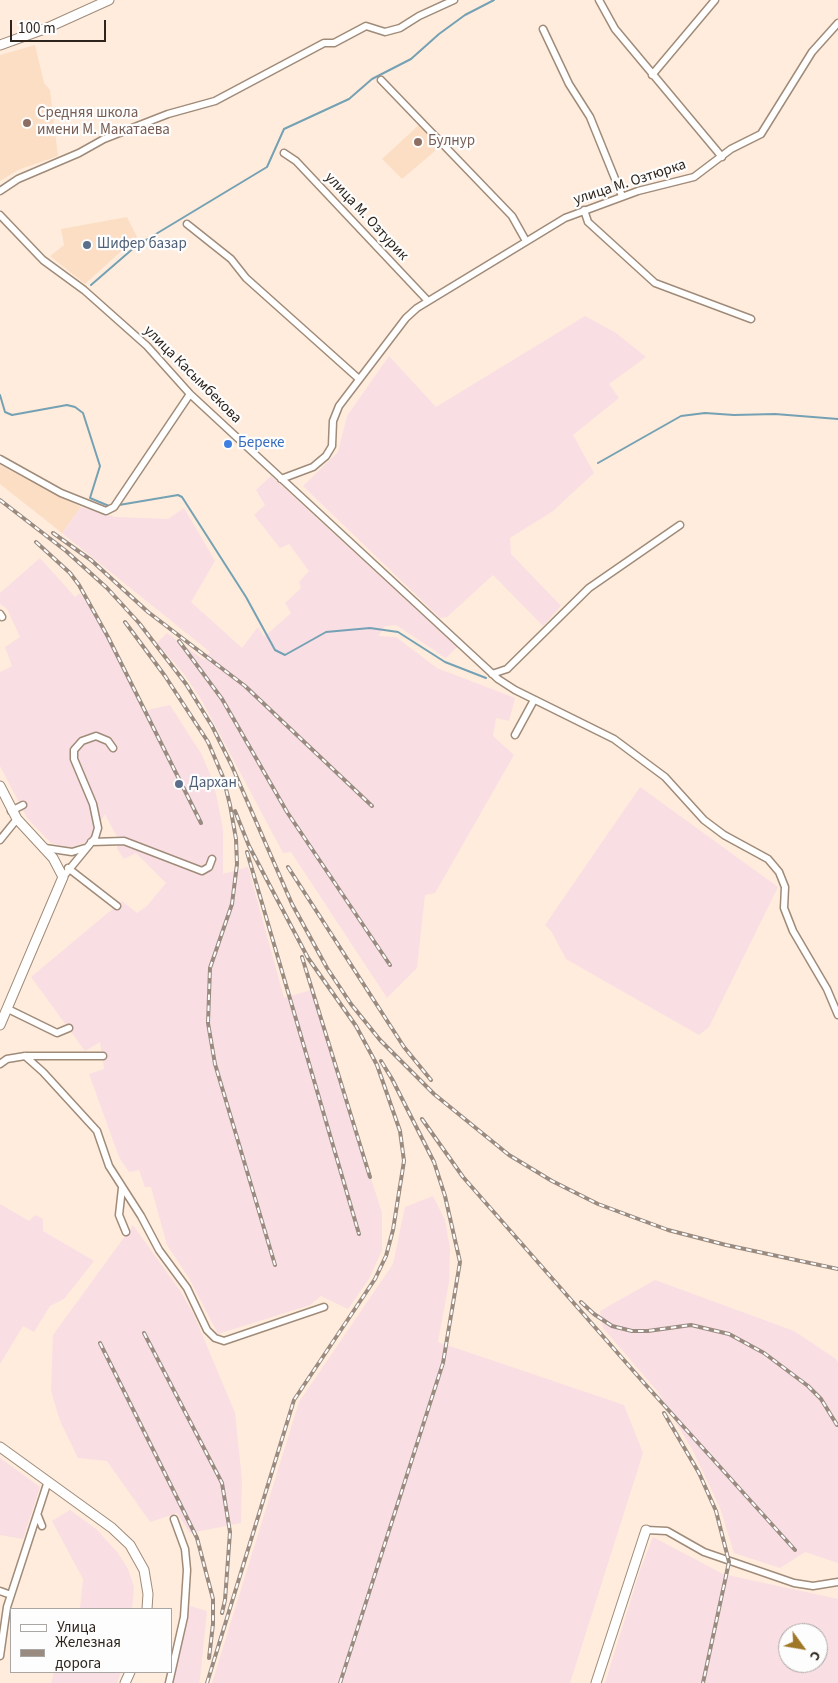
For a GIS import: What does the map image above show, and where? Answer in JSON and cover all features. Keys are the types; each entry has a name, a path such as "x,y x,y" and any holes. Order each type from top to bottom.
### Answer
{"street":[{"path":"0,192 18,179 79,153 104,139 168,114 215,101 324,43 334,43 366,26 385,32 400,28 419,16 454,0"},
{"path":"599,0 615,29 722,156"},
{"path":"652,75 715,0"},
{"path":"0,45 47,28 104,1"},
{"name":"улица М. Озтюрка","path":"281,478 313,468 326,456 332,446 333,421 339,406 406,318 428,301 564,218 622,196 694,177 722,156 761,134 812,52 838,23"},
{"path":"543,28 569,84 590,117 622,196"},
{"path":"381,80 512,216 526,241"},
{"name":"улица М. Озтурик","path":"284,153 296,161 428,301"},
{"path":"584,210 588,222 655,283 751,319"},
{"name":"улица Касымбекова","path":"0,214 43,260 84,290 147,346 190,394 495,676 534,700 614,739 644,759 666,777 704,820 724,835 768,859 779,872 785,887 784,908 793,931 827,989 838,1015"},
{"path":"187,224 231,259 246,278 359,379"},
{"path":"0,459 61,493 106,511 114,508 190,394"},
{"path":"495,676 507,669 589,588 680,525"},
{"path":"515,735 534,700"},
{"path":"0,1024 8,1010 63,877 97,832 98,820 79,775 74,759 74,750 82,741 96,736 108,741 113,748"},
{"path":"0,786 14,815 57,863 63,877"},
{"path":"0,840 22,805"},
{"path":"91,842 124,841 202,871 208,867 212,860"},
{"path":"45,848 72,852 86,847"},
{"path":"68,868 117,906"},
{"path":"8,1010 57,1033 69,1028"},
{"path":"0,1064 7,1059 25,1056 103,1056"},
{"path":"25,1056 43,1072 97,1131 109,1166 141,1216 159,1250 186,1288 207,1330 215,1338 224,1341 324,1308"},
{"path":"122,1188 120,1215 126,1232"},
{"path":"0,1447 112,1528 130,1545 142,1563 147,1581 147,1608"},
{"path":"0,1656 4,1621 10,1595 38,1516 48,1481"},
{"path":"38,1516 42,1526"},
{"path":"172,1670 184,1617 187,1570 185,1549 174,1520"},
{"path":"596,1683 646,1530 661,1530 674,1534 704,1552 794,1583 812,1586 838,1582"},
{"path":"0,1591 10,1595"}],"shaded area":[{"name":"Средняя школа имени М. Макатаева","path":"35,45 44,83 50,90 58,156 18,170 0,181 0,55"},
{"path":"420,124 441,146 402,179 382,159"},
{"name":"Шифер базар","path":"127,217 137,237 85,284 50,256 64,245 61,229"},
{"path":"585,316 616,333 646,357 609,384 619,398 573,435 594,473 553,511 510,538 511,554 561,606 543,626 493,575 447,617 440,618 303,486 338,452 347,416 389,356 436,407"},
{"path":"0,465 81,507 62,533 0,484"},
{"path":"271,476 457,647 446,658 396,625 385,626 378,636 396,637 437,668 515,698 509,721 496,718 493,736 514,755 435,893 425,895 417,968 387,998 291,852 283,853 201,699 184,674 157,643 167,633 204,660 210,652 62,533 81,507 115,517 168,519 184,508 215,561 191,602 242,648 258,627 264,637 291,613 285,603 301,588 299,582 309,571 289,544 280,548 254,515 265,505 256,490"},
{"path":"40,558 75,597 80,593 99,620 143,711 170,705 202,755 214,784 223,829 223,874 248,867 284,998 311,990 382,1213 382,1250 369,1279 348,1309 321,1296 310,1305 218,1334 189,1278 167,1245 151,1187 145,1187 139,1170 129,1172 119,1157 89,1074 104,1069 100,1042 85,1051 31,977 122,901 137,913 147,906 166,883 136,853 124,859 117,849 117,837 105,814 89,841 70,848 51,843 27,818 0,766 0,672 12,666 5,647 20,637 7,609 0,604 0,593"},
{"path":"640,787 778,887 709,1027 699,1035 566,959 551,931 545,925"},
{"path":"433,1196 445,1220 450,1249 449,1282 438,1342 624,1405 643,1453 570,1683 212,1683 299,1402 393,1264 405,1207"},
{"path":"0,1204 29,1221 35,1215 43,1219 43,1231 94,1261 64,1299 50,1306 34,1332 23,1326 0,1364"},
{"path":"133,1225 181,1292 194,1315 235,1413 242,1480 241,1523 190,1533 177,1513 150,1522 107,1461 78,1458 60,1421 51,1391 53,1335"},
{"path":"655,1280 794,1331 836,1359 838,1363 838,1563 805,1552 780,1568 734,1553 720,1508 693,1451 658,1392 603,1328 600,1311"},
{"path":"0,1458 40,1487 23,1539 0,1535"},
{"path":"70,1510 96,1529 118,1553 128,1569 134,1587 132,1608 80,1608 83,1579 52,1521"},
{"path":"653,1537 723,1574 838,1599 838,1683 605,1683 640,1570"},
{"path":"190,1606 207,1611 200,1679 199,1683 172,1683"},
{"path":"54,1673 121,1673 117,1683 51,1683"}],"waterway":[{"path":"91,285 136,246 267,167 284,129 349,99 372,79 411,59 439,34 465,15 494,0"},
{"path":"0,395 5,412 12,415 67,405 75,407 83,413 100,466 90,498 109,506"},
{"path":"598,463 681,416 705,413 734,415 775,414 838,419"},
{"path":"119,505 178,495 182,497 246,597 275,650 285,655 326,632 370,628 398,632 445,662 486,678"}],"railway":[{"path":"0,500 66,551 107,588 139,623 186,684 212,726 231,764 292,904 327,968 351,1004 380,1040 434,1094 509,1155 552,1181 598,1204 668,1230 726,1245 838,1269"},
{"path":"53,533 91,560 148,612 245,686 372,806"},
{"path":"36,542 70,573 79,585 108,637 201,823"},
{"path":"125,622 165,676 208,742 223,777 230,805 236,839 237,864 232,904 210,968 208,1023 215,1064 275,1265"},
{"path":"179,641 222,699 287,812 390,965"},
{"path":"207,1683 294,1400 375,1279 386,1256 393,1230 404,1161 400,1131 377,1065 356,1026 308,958 249,846 235,811"},
{"path":"247,852 359,1234"},
{"path":"288,867 404,1047 431,1080"},
{"path":"302,957 370,1177"},
{"path":"340,1683 443,1363 460,1262 445,1196 434,1162 381,1061"},
{"path":"422,1119 463,1177 644,1383 795,1550"},
{"path":"581,1302 594,1314 612,1326 632,1331 648,1331 691,1325 729,1334 764,1353 808,1386 821,1399 837,1425"},
{"path":"144,1333 222,1483 230,1532 225,1600 222,1613"},
{"path":"100,1343 197,1538 213,1599 213,1624 209,1658"},
{"path":"664,1413 699,1473 716,1511 729,1562 703,1683"}],"place":[{"name":"Средняя школа имени М. Макатаева","path":"27,123"},
{"name":"Булнур","path":"418,142"},
{"name":"Шифер базар","path":"87,245"},
{"name":"Береке","path":"228,444"},
{"name":"Дархан","path":"179,784"}]}
